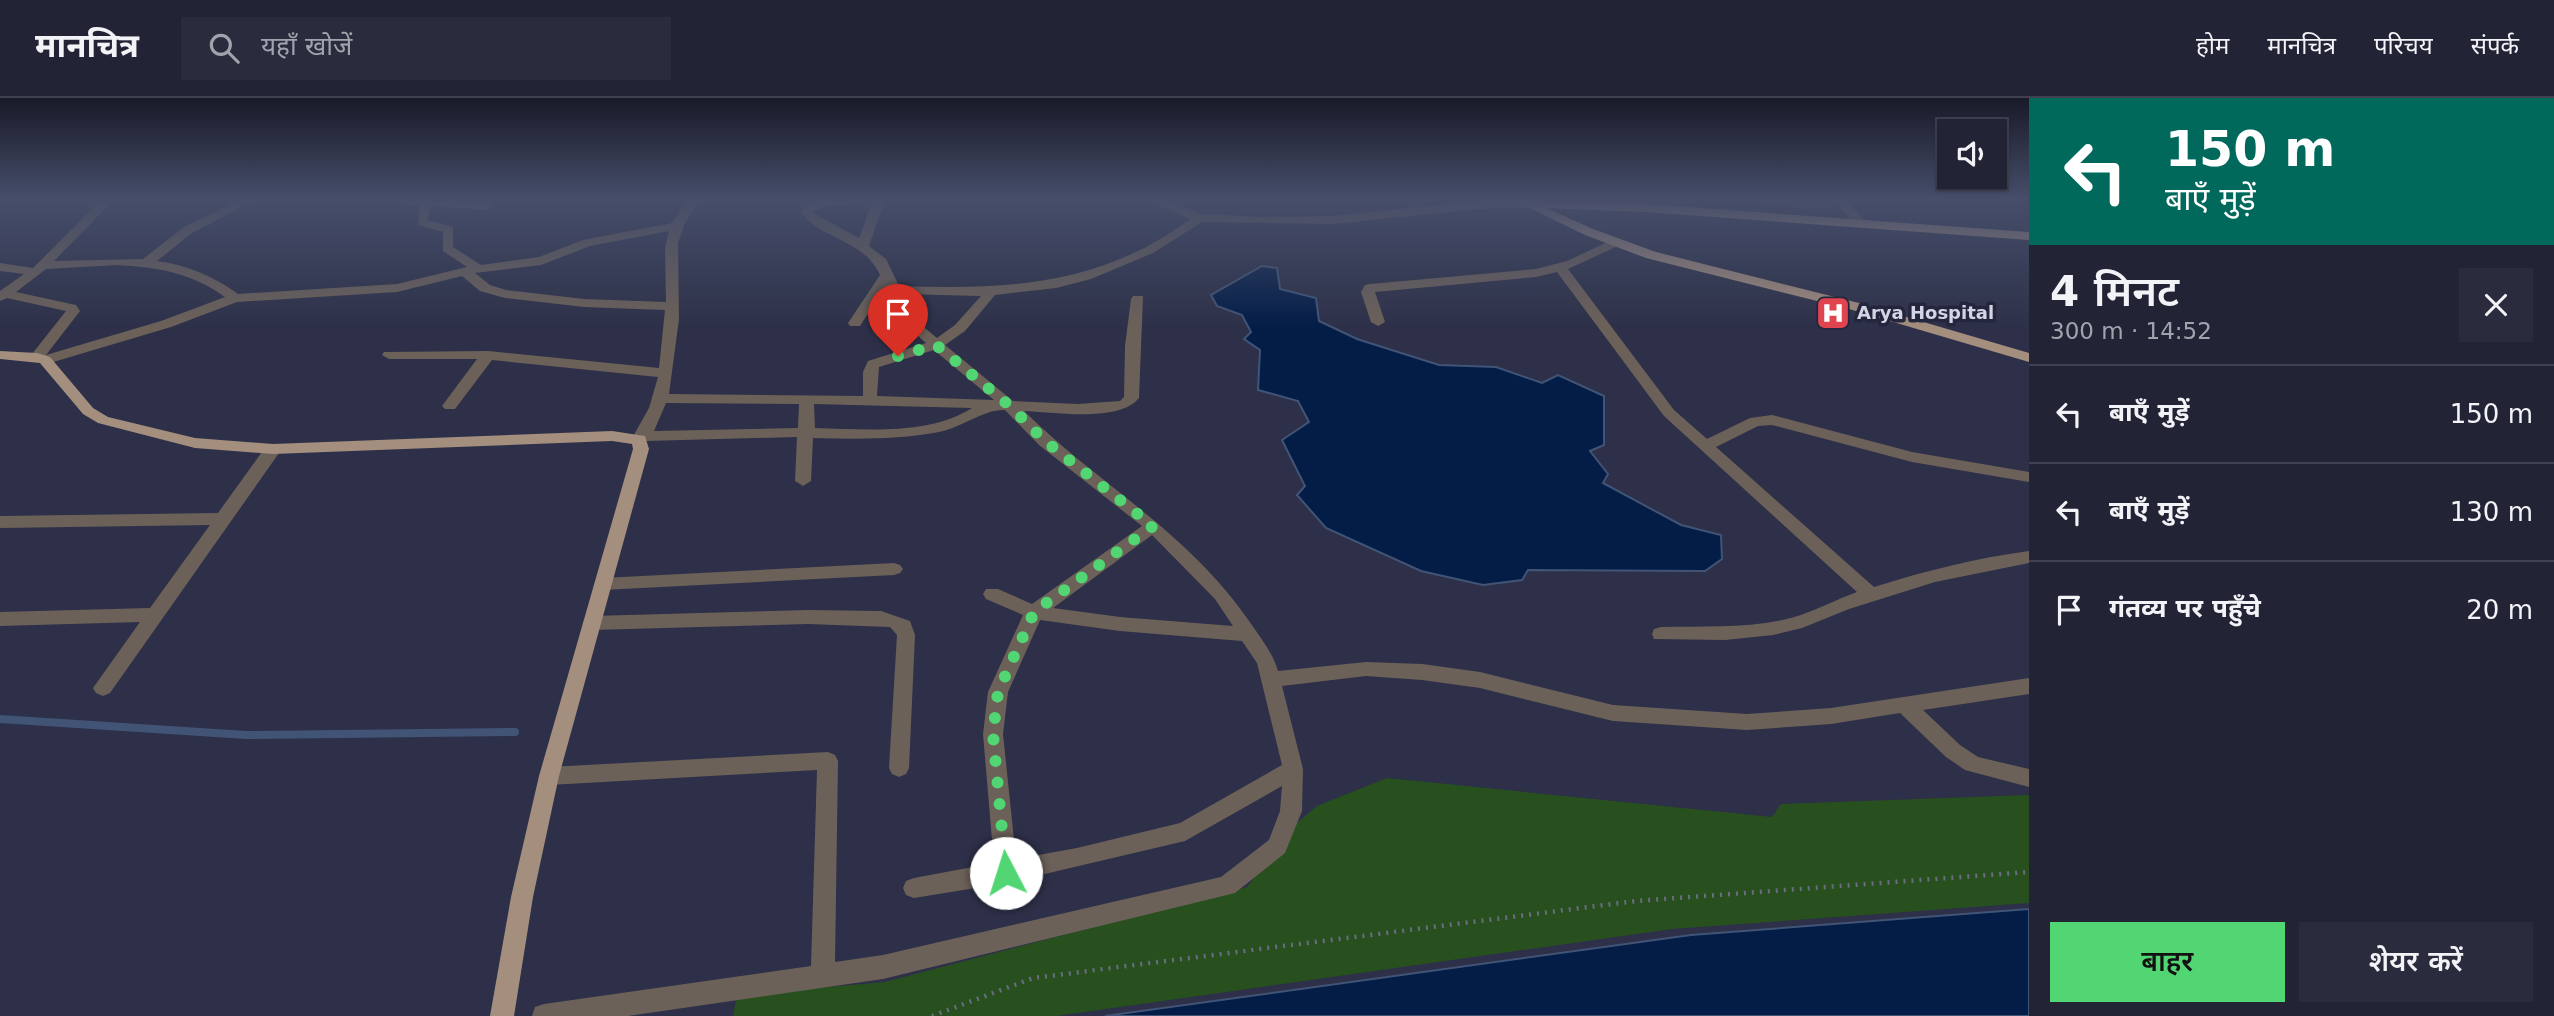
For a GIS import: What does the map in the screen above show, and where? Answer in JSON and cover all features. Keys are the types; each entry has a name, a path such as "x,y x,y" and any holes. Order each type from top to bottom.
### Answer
{"main road":[{"path":"1618,243 1651,255 1854,306 2029,358"},
{"path":"0,355 41,358 53,366 88,411 103,420 195,443 273,449 612,436 641,438 641,449 549,776 522,897 502,1016"}],"street":[{"path":"3,296 39,269 65,243"},
{"path":"145,264 172,243"},
{"path":"448,243 447,248 479,269"},
{"path":"41,358 166,324 235,298 397,288 464,271 541,261 588,243"},
{"path":"641,438 653,422 662,398 671,306 672,243"},
{"path":"544,1016 883,967 1227,886 1278,846 1291,811 1293,769 1266,662 1222,594 1153,526 1045,441 1011,407 936,345 908,316 881,262 859,243"},
{"path":"894,290 992,291 1060,285 1101,274 1160,243"},
{"path":"1378,322 1367,292 1370,288 1536,273 1560,267 1614,243"},
{"path":"0,267 39,269 116,260 202,276 216,282 235,298"},
{"path":"1560,267 1669,413 1871,595"},
{"path":"464,271 485,288 505,294 584,303 671,306"},
{"path":"855,323 887,274"},
{"path":"870,401 870,372 873,364 936,345 957,331 992,291"},
{"path":"3,296 71,308 73,311 41,358"},
{"path":"662,398 870,401 1011,407 1098,408 1125,404 1131,398 1132,346 1138,299"},
{"path":"389,355 488,355 665,373"},
{"path":"450,406 488,355"},
{"path":"803,481 807,400"},
{"path":"641,438 912,431 962,421 986,406"},
{"path":"1706,446 1755,421 1772,420 1912,457 2029,477"},
{"path":"103,688 273,449"},
{"path":"0,522 224,519"},
{"path":"1006,873 994,715 998,692 1034,612 1153,526"},
{"path":"1661,634 1742,633 1790,625 1871,595 1987,561 2029,557"},
{"path":"603,584 894,569"},
{"path":"992,594 1034,612 1121,624 1248,634"},
{"path":"0,619 156,615"},
{"path":"592,623 808,617 881,618 895,621 903,626 906,635 899,768"},
{"path":"1270,680 1366,669 1422,671 1480,680 1613,713 1747,722 1831,716 2029,686"},
{"path":"1904,705 1953,751 1972,764 2029,778"},
{"path":"549,776 828,761 823,977"},
{"path":"914,888 1006,873 1185,831 1293,769"}],"path":[{"path":"932,1016 1033,978 1636,901 2029,872"}],"green space":[{"path":"1387,778 1772,817 1781,804 2029,795 2029,903 1672,929 1056,1016 733,1016 737,995 885,982 1247,887 1292,827 1317,806"}],"shaded area":[{"path":"1262,266 1277,268 1280,289 1316,298 1319,321 1357,339 1439,365 1496,367 1542,383 1558,375 1604,396 1604,445 1590,451 1608,474 1603,483 1681,525 1721,535 1722,559 1705,571 1528,570 1522,580 1483,585 1421,571 1326,528 1297,495 1305,486 1282,440 1309,422 1298,401 1258,390 1260,350 1244,339 1251,332 1242,315 1217,306 1211,295"},
{"path":"2029,909 2029,1016 1105,1016 1691,935"}],"waterway":[{"path":"0,719 246,735 515,732"}],"place":[{"name":"Arya Hospital","path":"1833,313"}],"route":[{"path":"898,356 936,345 1011,407 1045,441 1153,526 1034,612 998,692 993,734 1006,873"}]}
